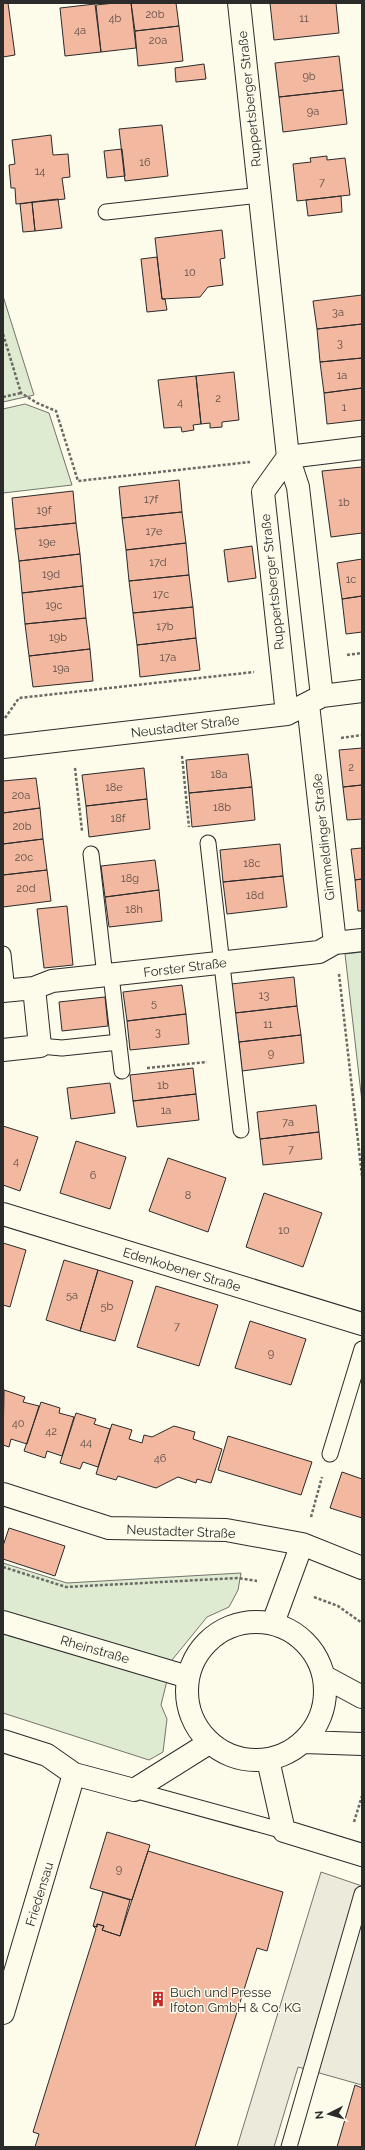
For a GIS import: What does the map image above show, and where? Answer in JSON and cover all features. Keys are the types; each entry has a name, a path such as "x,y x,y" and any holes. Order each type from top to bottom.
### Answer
{"street":[{"name":"Ruppertsberger Straße","path":"239,3 288,457 298,487 318,658 315,700"},
{"path":"288,457 362,448"},
{"name":"Ruppertsberger Straße","path":"286,714 263,492 288,457"},
{"name":"Neustadter Straße","path":"3,747 286,714 315,700 362,690"},
{"name":"Gimmeldinger Straße","path":"315,700 335,943"},
{"path":"335,943 362,940"},
{"name":"Forster Straße","path":"5,991 34,988 52,982 319,952 335,943"},
{"path":"3,1050 40,1046 34,988"},
{"name":"Edenkobener Straße","path":"3,1214 362,1324"},
{"name":"Neustadter Straße","path":"3,1494 109,1528 226,1530 302,1544 362,1568"},
{"path":"273,1623 302,1544"},
{"path":"251,1621 273,1623 292,1630 307,1642 318,1659 325,1677 326,1701 318,1723 304,1742 288,1754 268,1760 247,1760 227,1755 209,1743 198,1729 190,1713 186,1695 188,1677 196,1656 210,1638 229,1627 251,1621"},
{"name":"Rheinstraße","path":"3,1622 188,1677"},
{"path":"325,1677 362,1698"},
{"path":"3,1741 47,1755 74,1774 134,1790 209,1743"},
{"path":"304,1742 362,1744"},
{"path":"268,1760 284,1831 362,1855"},
{"name":"Friedensau","path":"3,2013 74,1774"}],"lane":[{"path":"106,212 260,195"},
{"path":"208,843 241,1130"},
{"path":"91,854 122,1071"},
{"path":"3,954 5,991"},
{"path":"40,1046 62,1048 119,1042"},
{"path":"330,1454 362,1349"},
{"path":"134,1790 284,1831"},
{"path":"289,2147 362,1894"}],"path":[{"path":"3,334 21,393 37,403 56,411 78,481 288,457"},
{"path":"3,397 21,393"},
{"path":"318,658 362,653"},
{"path":"3,721 19,698 282,669"},
{"path":"182,756 190,836 208,843"},
{"path":"75,768 83,842 91,854"},
{"path":"335,943 362,1176"},
{"path":"122,1071 233,1059"},
{"path":"302,1544 330,1454"},
{"path":"3,1567 66,1587 238,1578 287,1587 338,1606 362,1624"},
{"path":"354,1822 362,1796"}],"green space":[{"path":"3,296 34,395 3,402"},
{"path":"25,404 49,413 72,485 3,493 3,409"},
{"path":"362,952 362,1102 345,954"},
{"path":"3,1563 67,1583 241,1573 238,1590 229,1607 207,1617 172,1660 161,1705 167,1719 163,1752 149,1760 3,1713"}],"shaded area":[{"path":"321,1872 362,1886 362,2085 298,2067 274,2147 237,2147"}],"building":[{"path":"3,3 8,3 15,55 3,57"},
{"path":"131,3 136,48 101,52 96,5"},
{"path":"131,3 176,3 179,26 135,31"},
{"path":"270,3 336,3 339,33 274,40"},
{"path":"95,4 101,52 65,56 60,8"},
{"path":"179,26 183,61 138,66 135,31"},
{"path":"339,56 343,90 279,97 275,63"},
{"path":"204,64 206,79 176,82 175,68"},
{"path":"343,90 347,124 283,132 279,97"},
{"path":"162,125 168,176 125,181 119,129"},
{"path":"51,135 53,155 68,154 70,177 62,178 65,199 16,204 15,188 11,188 9,165 15,164 12,140"},
{"path":"122,149 125,176 107,178 104,151"},
{"path":"327,156 327,160 345,158 350,195 297,201 293,164 311,162 310,158"},
{"path":"341,196 342,212 308,216 306,200"},
{"path":"58,199 62,228 35,231 32,202"},
{"path":"32,202 35,231 23,232 20,204"},
{"path":"222,230 225,258 220,259 223,285 208,287 200,297 162,299 155,238"},
{"path":"157,257 162,299 165,299 167,310 147,312 141,259"},
{"path":"362,295 362,324 317,329 313,301"},
{"path":"362,324 362,358 320,362 317,329"},
{"path":"362,358 362,388 324,393 320,362"},
{"path":"234,372 239,420 222,422 222,427 210,428 210,423 201,424 196,376"},
{"path":"196,376 201,424 193,425 194,430 182,432 181,427 164,428 158,380"},
{"path":"362,388 362,420 327,424 324,393"},
{"path":"362,467 362,533 331,537 322,471"},
{"path":"179,480 182,512 122,518 119,487"},
{"path":"73,491 76,523 15,529 12,498"},
{"path":"182,512 186,543 126,550 122,518"},
{"path":"76,523 80,554 19,561 15,529"},
{"path":"186,543 189,575 129,581 126,550"},
{"path":"252,546 256,578 228,582 224,550"},
{"path":"80,554 83,586 22,593 19,561"},
{"path":"362,559 362,596 342,599 337,563"},
{"path":"189,575 193,607 133,613 129,581"},
{"path":"83,586 86,618 25,624 22,593"},
{"path":"362,596 362,632 346,634 342,599"},
{"path":"193,607 196,638 137,645 133,613"},
{"path":"86,618 90,649 29,656 25,624"},
{"path":"196,638 200,670 140,677 137,645"},
{"path":"90,649 93,681 33,687 29,656"},
{"path":"362,748 362,785 343,787 339,750"},
{"path":"248,754 252,787 189,793 186,760"},
{"path":"144,768 147,799 86,806 82,775"},
{"path":"36,778 40,808 3,813 3,781"},
{"path":"362,785 362,819 347,820 343,787"},
{"path":"252,787 255,820 192,827 189,793"},
{"path":"147,799 150,829 89,837 86,806"},
{"path":"40,808 43,839 3,844 3,813"},
{"path":"43,839 47,870 3,875 3,844"},
{"path":"280,844 283,876 223,882 220,850"},
{"path":"362,848 362,879 355,880 351,849"},
{"path":"155,860 159,890 105,897 101,866"},
{"path":"47,870 51,901 3,907 3,875"},
{"path":"283,876 287,907 227,914 223,882"},
{"path":"362,879 362,911 358,911 355,880"},
{"path":"159,890 162,921 109,927 105,897"},
{"path":"67,906 73,965 44,968 37,909"},
{"path":"294,977 297,1006 235,1013 231,984"},
{"path":"182,985 186,1014 127,1021 123,992"},
{"path":"105,997 108,1026 62,1031 59,1002"},
{"path":"297,1006 301,1035 239,1042 235,1013"},
{"path":"186,1014 189,1044 130,1050 127,1021"},
{"path":"301,1035 304,1063 242,1071 239,1042"},
{"path":"193,1068 196,1094 133,1101 130,1075"},
{"path":"110,1083 115,1113 71,1119 67,1088"},
{"path":"196,1094 199,1120 137,1127 133,1101"},
{"path":"316,1105 319,1132 260,1139 257,1112"},
{"path":"3,1126 38,1137 20,1191 3,1185"},
{"path":"319,1132 322,1159 263,1165 260,1139"},
{"path":"76,1141 126,1157 110,1209 60,1193"},
{"path":"168,1158 226,1178 208,1232 149,1211"},
{"path":"264,1193 322,1213 303,1267 246,1247"},
{"path":"3,1243 26,1250 10,1307 3,1305"},
{"path":"64,1260 98,1270 80,1331 46,1320"},
{"path":"98,1270 133,1281 115,1341 80,1331"},
{"path":"156,1286 218,1305 199,1366 137,1347"},
{"path":"250,1321 306,1339 291,1385 235,1368"},
{"path":"4,1390 25,1397 23,1402 39,1406 27,1444 11,1439 9,1447 3,1445"},
{"path":"41,1402 60,1408 59,1413 74,1417 62,1456 47,1451 45,1458 24,1451"},
{"path":"76,1413 96,1419 94,1424 110,1429 98,1467 83,1462 80,1469 60,1463"},
{"path":"112,1424 132,1430 129,1439 142,1443 144,1435 152,1437 174,1426 195,1432 193,1439 222,1449 211,1483 197,1479 196,1483 178,1477 156,1488 118,1476 116,1480 96,1474"},
{"path":"228,1436 312,1462 301,1495 218,1470"},
{"path":"342,1472 362,1479 362,1518 330,1508"},
{"path":"9,1528 65,1546 55,1576 3,1559 3,1546"},
{"path":"107,1832 150,1845 132,1900 90,1888"},
{"name":"Buch und Presse Ifoton GmbH & Co. KG","path":"148,1851 283,1892 267,1951 257,1948 195,2147 35,2147 39,2134 33,2132 96,1929 93,1926 97,1927 97,1924 104,1926 102,1930 120,1936"},
{"path":"103,1892 130,1900 120,1936 102,1930 104,1926 97,1924 97,1927 93,1926"},
{"path":"355,2085 362,2088 362,2147 337,2147"}],"place":[{"name":"Buch und Presse Ifoton GmbH & Co. KG","path":"158,1999"}]}
